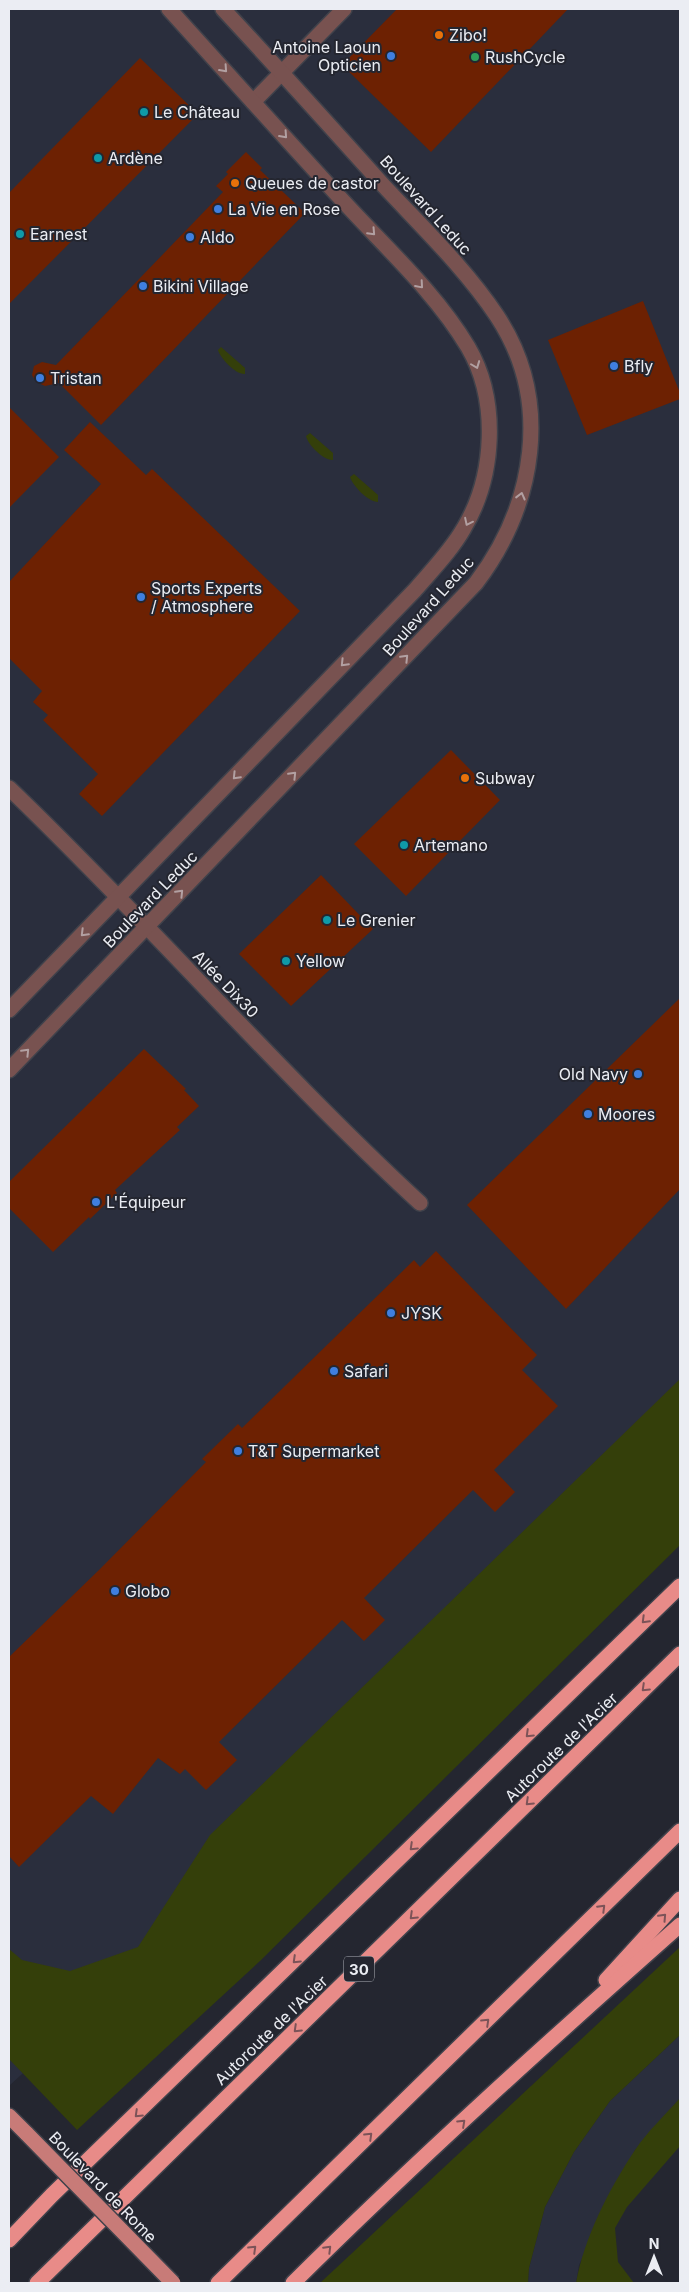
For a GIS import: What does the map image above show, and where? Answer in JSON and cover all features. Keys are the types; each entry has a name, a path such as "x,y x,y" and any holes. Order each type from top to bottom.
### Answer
{"highway":[{"path":"9,2240 52,2195 680,1586"},
{"name":"Autoroute de l'Acier","path":"37,2283 680,1654"},
{"path":"218,2283 680,1831"},
{"path":"547,2043 680,1899"},
{"path":"293,2283 547,2043 680,1925"},
{"path":"9,2233 52,2195"}],"main road":[{"name":"Boulevard de Rome","path":"9,2116 173,2283"}],"street":[{"name":"Boulevard Leduc","path":"9,1010 415,590 447,553 466,527 478,498 486,468 489,448 488,409 478,369 468,348 451,323 420,285 168,9"},
{"name":"Boulevard Leduc","path":"9,1070 476,583 496,554 511,525 518,507 526,472 530,439 528,402 517,356 496,316 456,263 223,9"},
{"path":"254,102 344,9"},
{"name":"Allée Dix30","path":"9,788 88,864 146,928 277,1063 420,1203"}],"shaded area":[{"path":"9,9 680,9 680,1470 9,2086"},
{"path":"680,2035 680,2098 635,2150 579,2265 576,2283 528,2283 529,2268 545,2207 574,2152 610,2101"}],"green space":[{"path":"221,347 245,368 245,374 237,372 225,361 218,350"},
{"path":"310,433 333,453 333,460 325,458 313,448 306,436"},
{"path":"354,474 378,495 378,502 370,499 358,489 350,477"},
{"path":"680,1379 680,1545 260,1961 77,2130 9,2059 9,1949 22,1960 70,1971 138,1947 210,1835"},
{"path":"680,1947 680,2035 610,2101 574,2152 545,2207 529,2268 528,2283 320,2283"},
{"path":"680,2098 680,2146 627,2207 615,2228 618,2262 634,2283 576,2283 591,2231 607,2197 640,2143"}],"building":[{"path":"397,9 568,9 431,152 342,65"},
{"path":"140,58 198,114 9,304 9,193"},
{"path":"246,152 262,168 260,170 305,213 101,425 59,383 45,386 36,382 32,375 34,366 42,362 56,365 223,192 216,186 228,174 226,172"},
{"name":"Bfly","path":"643,301 680,393 680,399 587,435 548,340"},
{"path":"9,407 59,457 9,508"},
{"path":"90,422 146,475 152,469 300,611 102,816 79,794 98,774 43,720 48,715 33,702 42,691 9,658 9,582 101,484 64,450"},
{"path":"451,750 500,800 406,896 354,844"},
{"path":"321,875 373,929 291,1006 239,954"},
{"path":"680,998 680,1189 566,1309 467,1205"},
{"path":"144,1049 186,1089 184,1090 199,1106 177,1127 180,1130 115,1190 117,1193 53,1252 9,1208 9,1182"},
{"path":"436,1251 537,1355 522,1370 558,1406 494,1470 515,1492 495,1512 473,1490 364,1598 385,1620 364,1641 342,1620 219,1742 237,1760 206,1790 185,1769 180,1774 158,1758 113,1814 91,1796 19,1867 9,1856 9,1657 206,1462 202,1459 238,1424 242,1428 414,1260 420,1267"}],"place":[{"name":"Zibo!","path":"439,35"},
{"name":"Antoine Laoun Opticien","path":"391,56"},
{"name":"RushCycle","path":"475,57"},
{"name":"Le Château","path":"144,112"},
{"name":"Ardène","path":"98,158"},
{"name":"Queues de castor","path":"235,183"},
{"name":"La Vie en Rose","path":"218,209"},
{"name":"Earnest","path":"20,234"},
{"name":"Aldo","path":"190,237"},
{"name":"Bikini Village","path":"143,286"},
{"name":"Bfly","path":"614,366"},
{"name":"Tristan","path":"40,378"},
{"name":"Sports Experts / Atmosphere","path":"141,597"},
{"name":"Subway","path":"465,778"},
{"name":"Artemano","path":"404,845"},
{"name":"Le Grenier","path":"327,920"},
{"name":"Yellow","path":"286,961"},
{"name":"Old Navy","path":"638,1074"},
{"name":"Moores","path":"588,1114"},
{"name":"L'Équipeur","path":"96,1202"},
{"name":"JYSK","path":"391,1313"},
{"name":"Safari","path":"334,1371"},
{"name":"T&T Supermarket","path":"238,1451"},
{"name":"Globo","path":"115,1591"}]}
